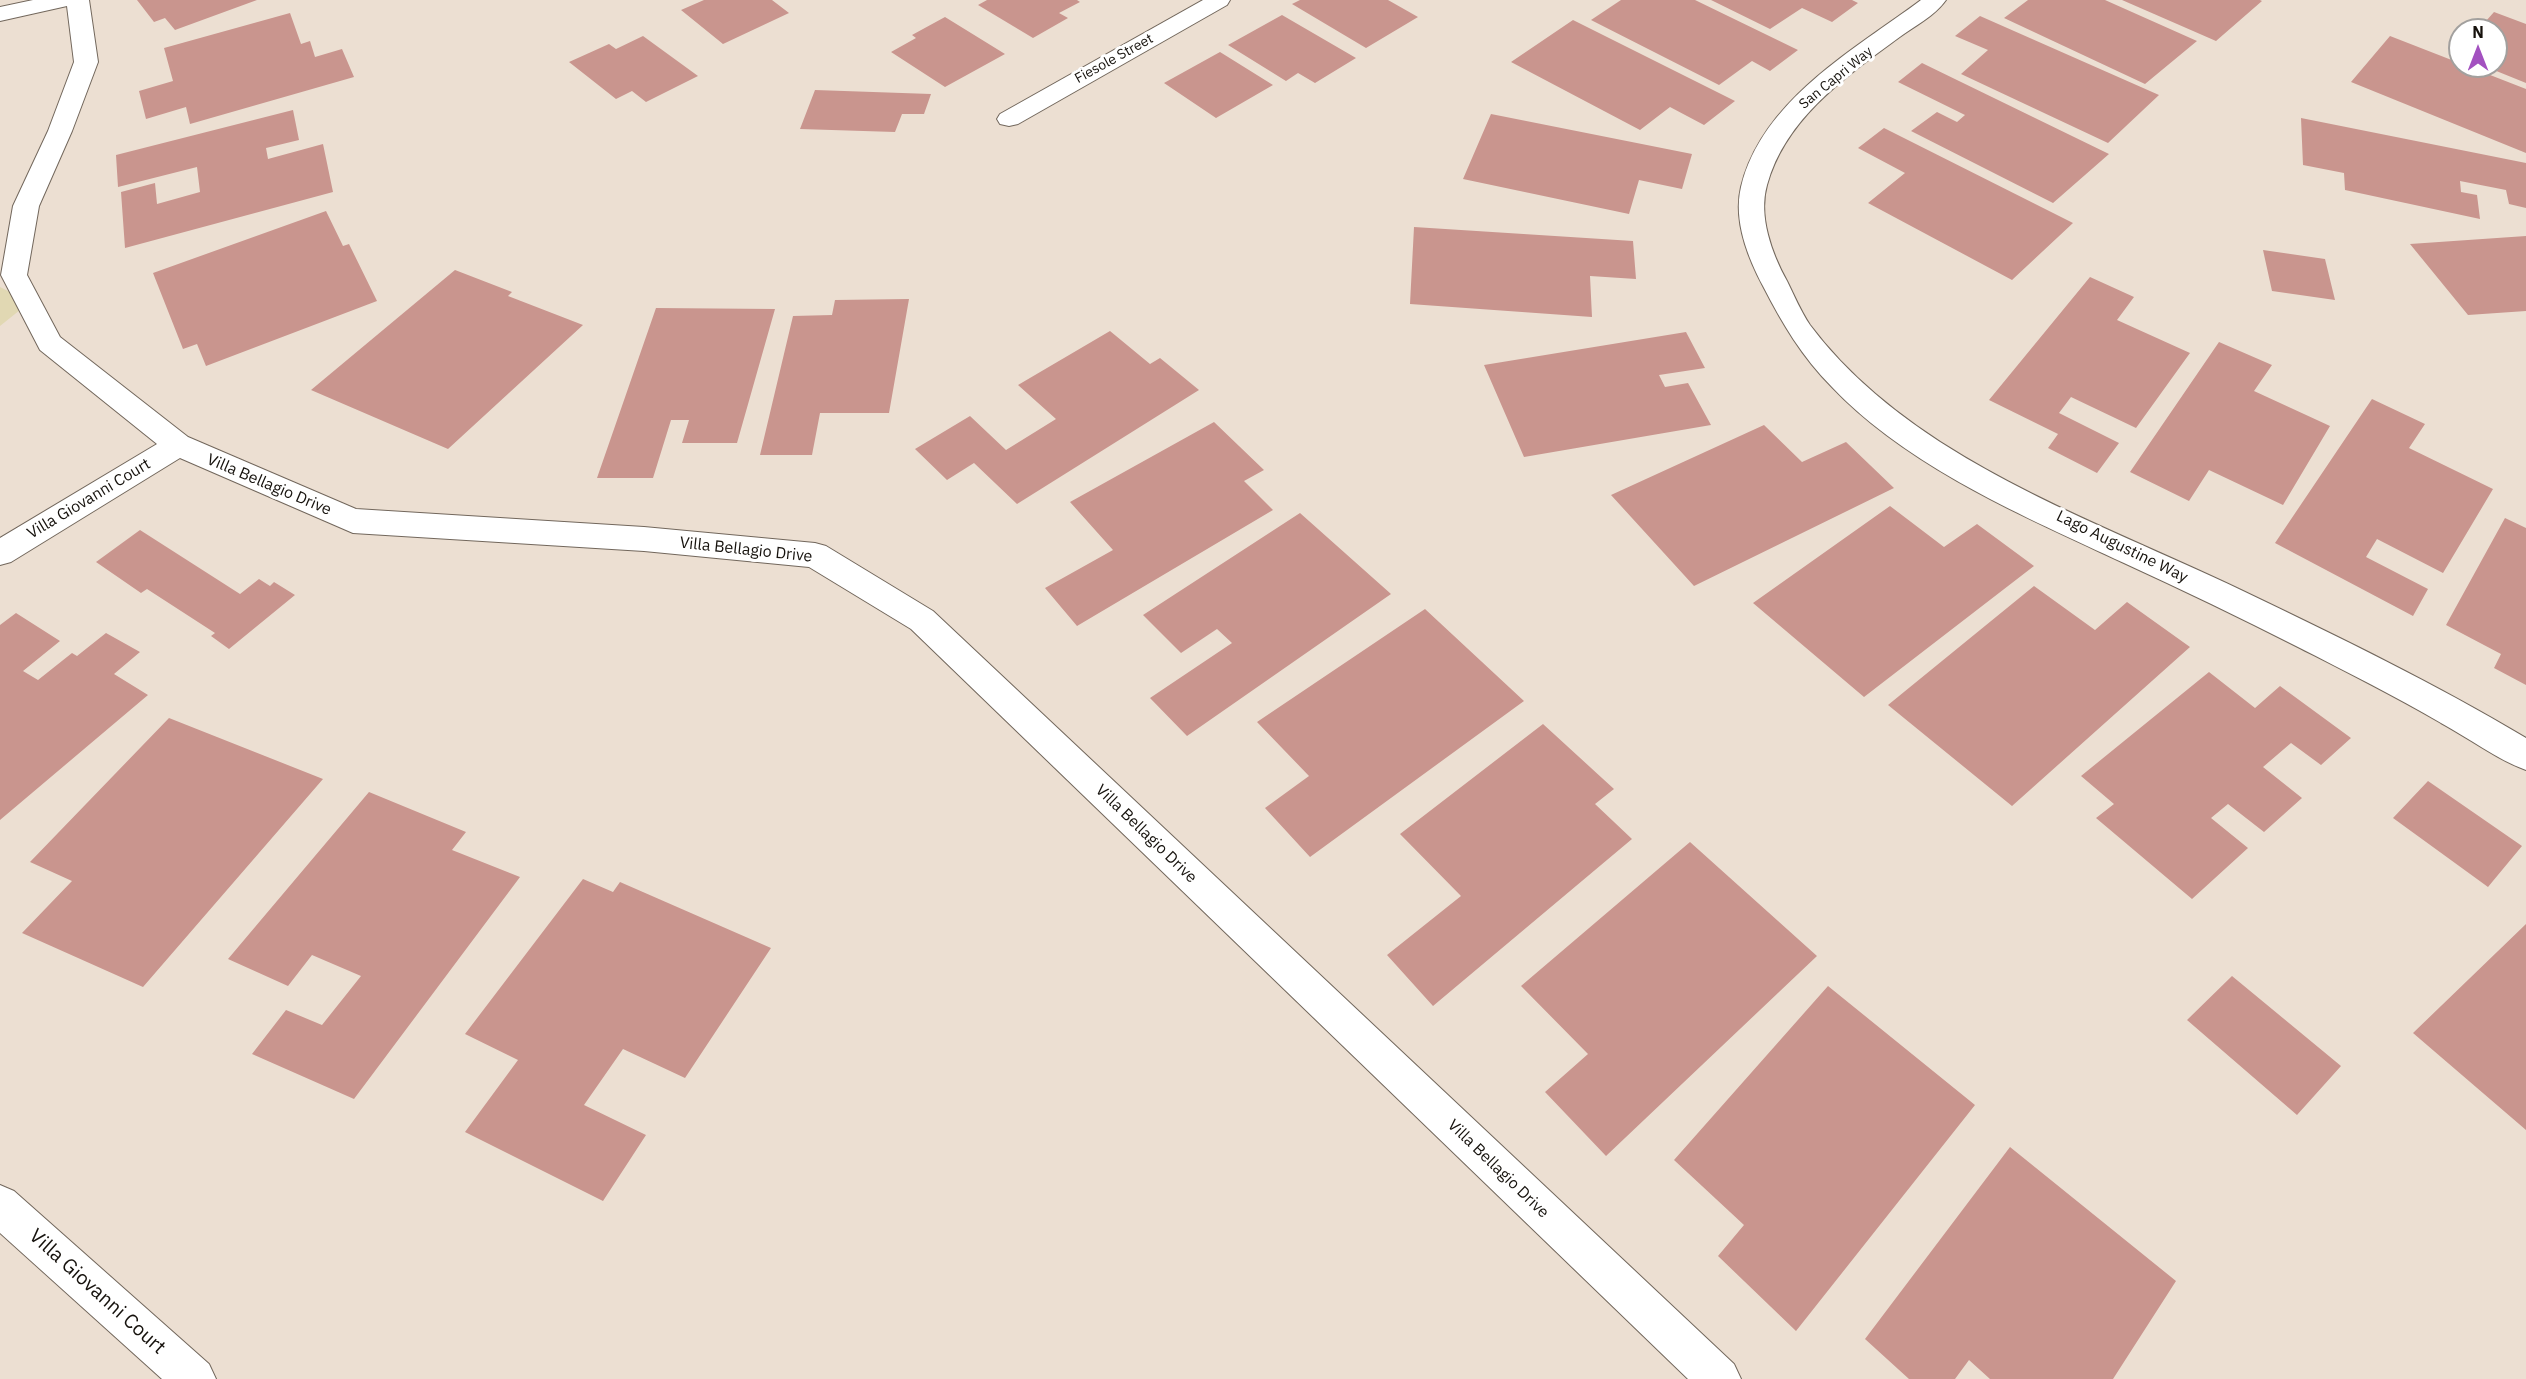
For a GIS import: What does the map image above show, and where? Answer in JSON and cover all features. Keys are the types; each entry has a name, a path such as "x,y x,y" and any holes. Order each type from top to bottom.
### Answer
{"street":[{"path":"0,14 63,0"},
{"name":"Villa Bellagio Drive","path":"78,0 86,62 60,131 26,206 14,275 50,343 178,445 353,521 644,539 815,555 922,620 1719,1379"},
{"name":"San Capri Way","path":"1770,278 1759,246 1752,190 1772,139 1791,115 1813,94 1935,0"},
{"name":"Fiesole Street","path":"1009,118 1201,3"},
{"name":"Lago Augustine Way","path":"1770,278 1785,309 1812,346 1858,397 1909,437 1980,478 2216,592 2481,728 2526,755"},
{"name":"Villa Giovanni Court","path":"0,553 178,445"},
{"name":"Villa Giovanni Court","path":"0,1205 194,1379"}],"sand":[{"path":"0,287 30,302 0,326"}],"building":[{"path":"137,0 257,0 175,30 165,18 154,22"},
{"path":"704,0 772,0 789,13 723,44 681,10"},
{"path":"987,0 1077,0 1080,2 1059,13 1068,18 1033,38 978,5"},
{"path":"1300,0 1388,0 1418,17 1366,48 1292,4"},
{"path":"1621,0 1695,0 1798,50 1770,71 1752,61 1719,85 1591,20"},
{"path":"1711,0 1852,0 1858,3 1832,22 1802,8 1770,29"},
{"path":"2028,0 2105,0 2197,41 2145,84 2004,18"},
{"path":"2122,0 2260,0 2262,1 2216,41"},
{"path":"2494,12 2526,24 2526,83 2508,76 2508,18 2489,18"},
{"path":"290,13 301,44 310,41 315,57 342,49 354,77 190,124 186,107 146,119 139,91 173,81 164,48"},
{"path":"1282,15 1356,58 1315,83 1298,73 1286,81 1228,45"},
{"path":"1980,16 2159,95 2108,143 1961,74 1988,50 1955,36"},
{"path":"945,17 1005,54 945,87 891,52 916,38 912,35"},
{"path":"1573,20 1735,101 1704,125 1670,107 1640,130 1511,62"},
{"path":"643,36 698,76 646,102 632,91 616,99 569,62 609,44 616,49"},
{"path":"2390,36 2448,59 2448,78 2498,78 2526,89 2526,153 2351,82"},
{"path":"1220,52 1273,85 1216,118 1164,83"},
{"path":"1922,63 2109,154 2053,203 1911,131 1937,112 1957,122 1965,115 1898,82"},
{"path":"815,90 931,94 924,114 902,114 895,132 800,129"},
{"path":"293,110 299,140 266,148 268,159 323,144 333,192 125,248 121,192 155,183 157,204 200,192 197,167 118,187 116,155"},
{"path":"1491,114 1692,154 1682,189 1639,180 1629,214 1463,179"},
{"path":"2301,118 2526,163 2526,208 2509,204 2506,190 2460,181 2461,192 2477,195 2480,219 2345,190 2344,173 2303,165"},
{"path":"1884,128 2073,223 2012,280 1868,203 1905,173 1858,148"},
{"path":"326,211 343,246 349,244 377,301 206,366 197,344 183,349 153,273"},
{"path":"1414,227 1633,241 1636,279 1590,276 1592,317 1410,304"},
{"path":"2526,236 2526,311 2468,315 2410,244"},
{"path":"2263,250 2325,259 2335,300 2272,291"},
{"path":"455,270 512,292 508,296 583,325 448,449 311,390"},
{"path":"2090,277 2134,297 2117,320 2190,353 2136,428 2071,397 2059,413 2119,443 2097,473 2048,448 2058,434 1989,400"},
{"path":"909,299 889,413 820,413 812,455 760,455 793,316 832,315 835,300"},
{"path":"656,308 775,309 737,443 682,443 689,420 671,420 653,478 597,478"},
{"path":"1110,331 1150,364 1160,358 1199,390 1017,504 974,463 947,480 915,449 970,416 1006,450 1056,419 1018,385"},
{"path":"1686,332 1705,368 1659,375 1665,387 1688,383 1711,425 1524,457 1484,365"},
{"path":"2219,342 2272,365 2254,391 2330,426 2283,505 2209,470 2189,501 2130,472"},
{"path":"2372,399 2425,424 2409,448 2493,489 2443,573 2377,539 2366,557 2428,589 2413,616 2275,543"},
{"path":"1214,422 1264,470 1244,481 1273,510 1077,626 1045,588 1113,550 1070,502"},
{"path":"1764,425 1802,462 1846,442 1894,488 1694,586 1611,495"},
{"path":"1890,506 1944,547 1977,524 2034,566 1864,697 1753,603"},
{"path":"1300,513 1391,594 1187,736 1150,698 1232,643 1217,629 1181,653 1143,615"},
{"path":"2505,518 2526,528 2526,685 2494,668 2501,654 2446,625"},
{"path":"140,530 240,594 259,579 270,586 274,582 295,595 229,649 211,636 215,633 147,589 141,593 96,562"},
{"path":"2034,586 2095,630 2127,602 2190,647 2012,806 1888,705"},
{"path":"1425,609 1524,701 1310,857 1265,808 1309,776 1257,722"},
{"path":"16,613 60,641 23,671 38,680 72,653 77,656 106,633 140,652 114,674 148,695 0,820 0,625"},
{"path":"2209,672 2255,708 2280,686 2351,738 2321,765 2291,743 2263,767 2302,798 2264,832 2228,804 2211,818 2248,848 2192,899 2096,818 2114,804 2081,776"},
{"path":"169,718 323,779 143,987 22,933 72,881 30,862"},
{"path":"1543,724 1614,789 1595,804 1632,839 1433,1006 1387,955 1461,896 1400,834"},
{"path":"2428,781 2522,846 2488,887 2393,818"},
{"path":"369,792 466,832 452,850 520,877 354,1099 252,1054 286,1010 322,1025 361,976 312,955 288,986 228,959"},
{"path":"1690,842 1817,956 1606,1156 1545,1092 1588,1054 1521,986"},
{"path":"583,879 613,892 620,882 771,948 685,1078 623,1049 584,1105 646,1135 603,1201 465,1132 518,1060 465,1034"},
{"path":"2526,924 2526,1130 2413,1033"},
{"path":"2232,976 2341,1066 2297,1115 2187,1020"},
{"path":"1828,986 1975,1105 1796,1331 1718,1256 1744,1225 1674,1160"},
{"path":"2010,1147 2176,1281 2113,1379 1990,1379 1969,1360 1955,1379 1909,1379 1865,1339"}]}
